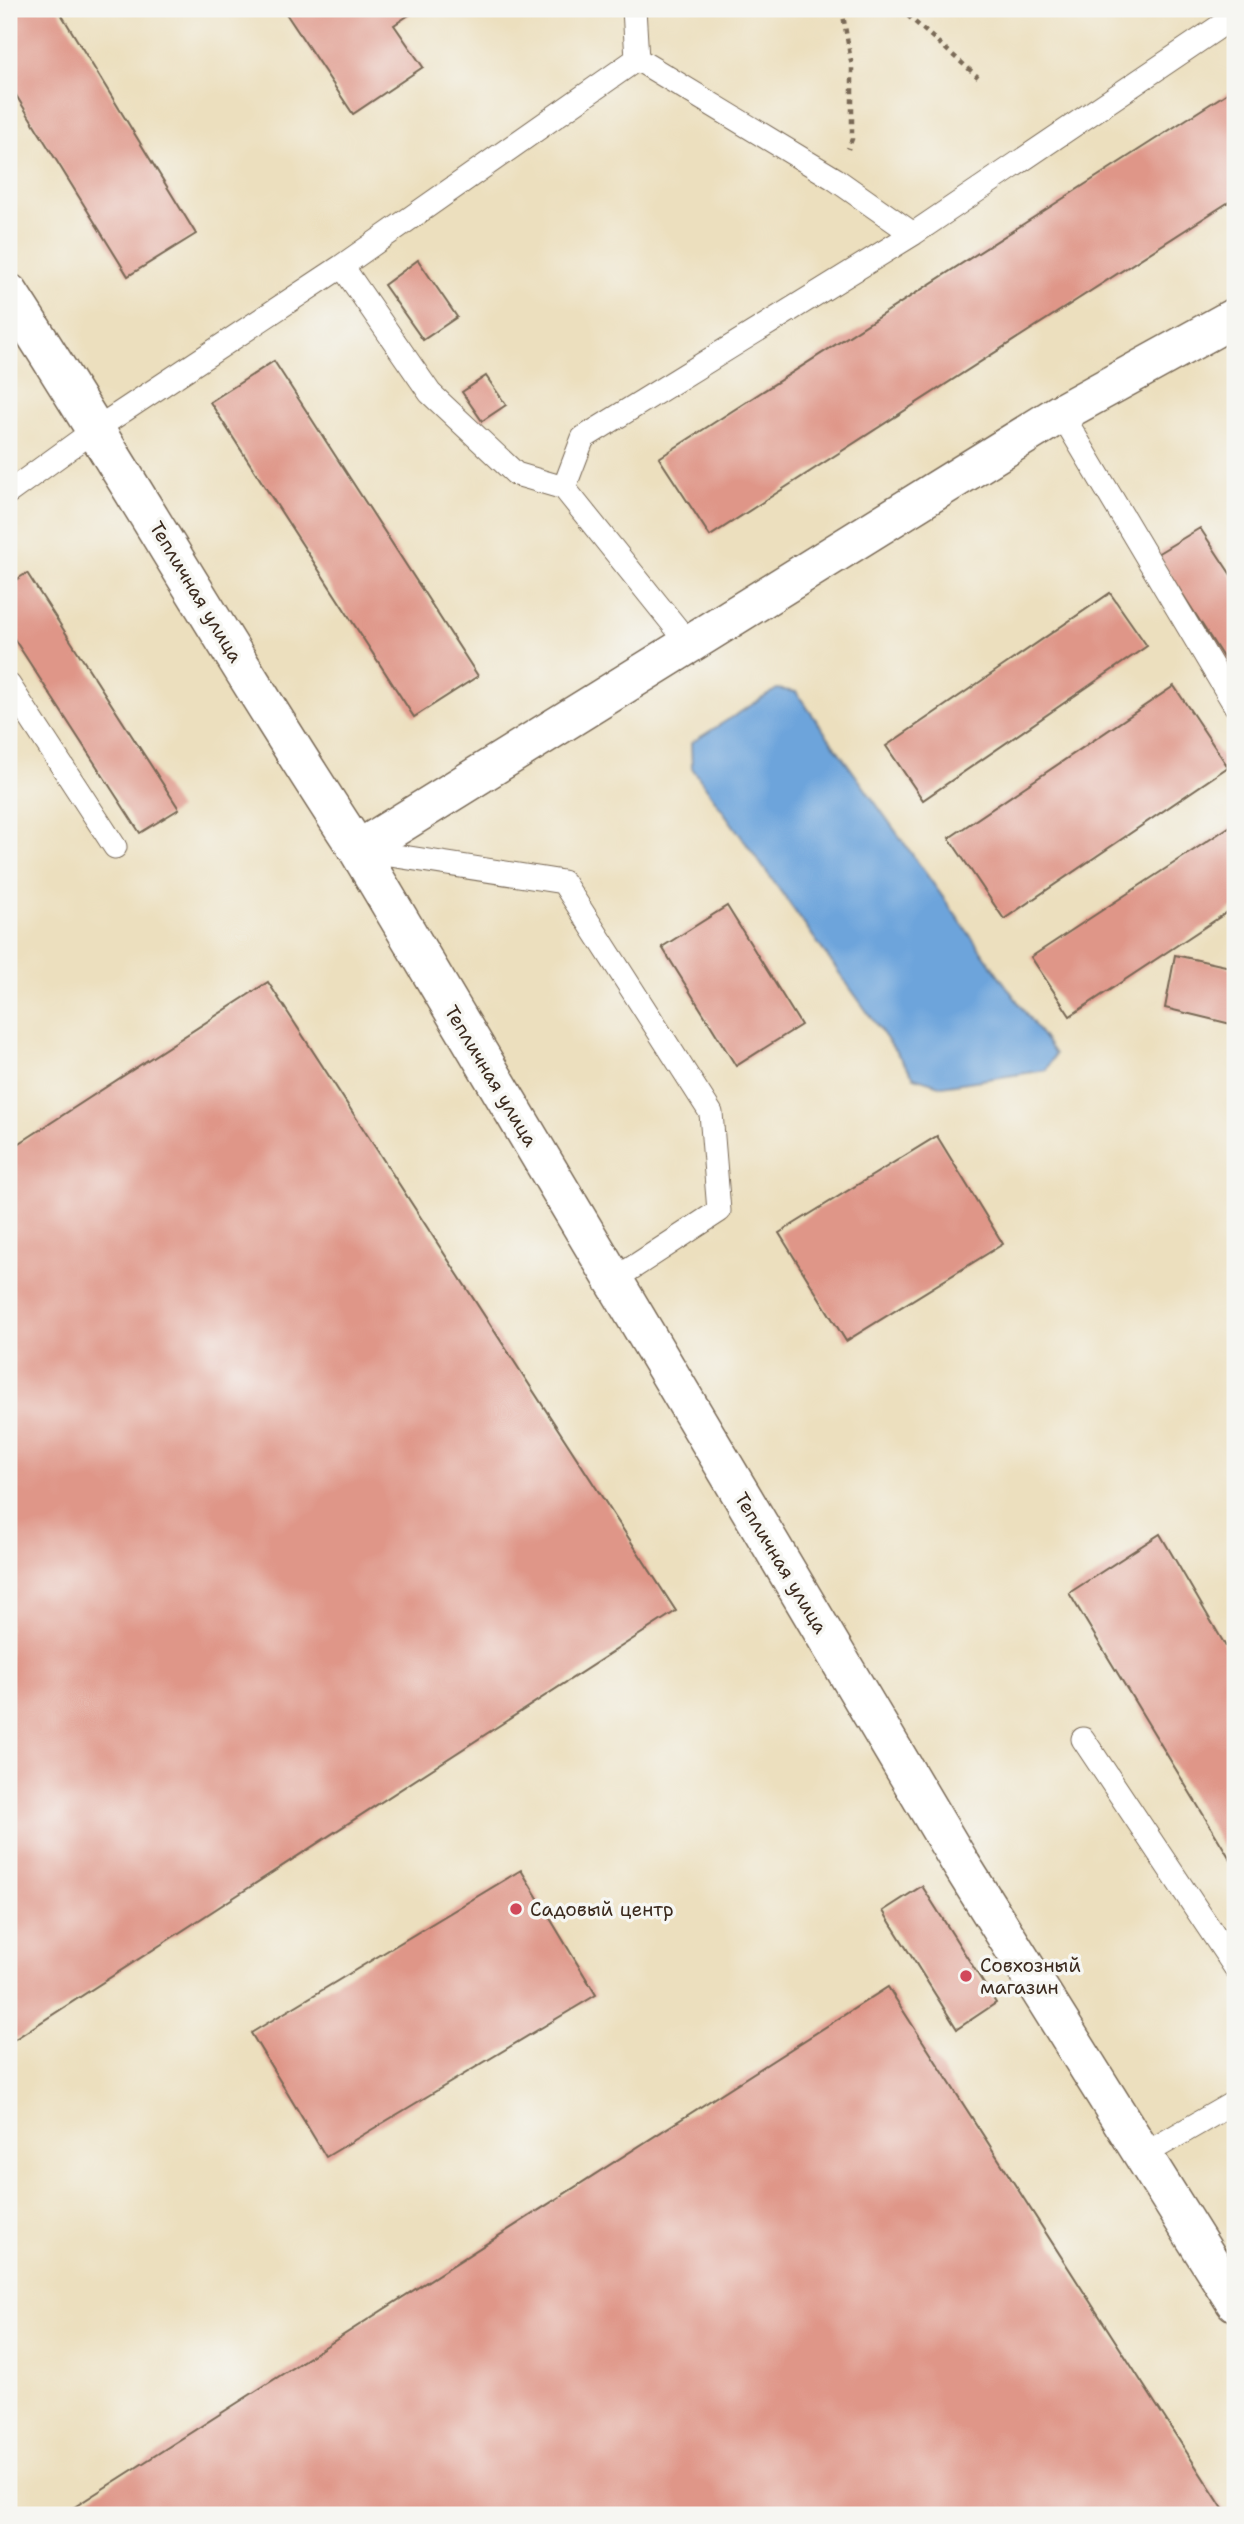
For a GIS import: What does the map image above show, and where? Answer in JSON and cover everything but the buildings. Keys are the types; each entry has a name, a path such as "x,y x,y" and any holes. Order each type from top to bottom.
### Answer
{"street":[{"name":"Тепличная улица","path":"9,293 96,429 293,751 358,850 962,1866 1235,2302"},
{"path":"358,850 1061,413 1235,317"}],"lane":[{"path":"634,9 637,60"},
{"path":"564,488 583,438 913,234 1235,16"},
{"path":"637,60 835,179 913,234"},
{"path":"9,492 96,429 342,266 637,60"},
{"path":"342,266 430,393 516,474 564,488 690,645"},
{"path":"1061,413 1235,705"},
{"path":"9,685 115,847"},
{"path":"358,850 562,882 711,1113 719,1211 612,1281"},
{"path":"1083,1739 1235,1967"},
{"path":"1143,2155 1235,2102"}],"path":[{"path":"835,179 852,139 852,67 842,9"},
{"path":"900,9 978,77"}],"water":[{"path":"777,689 796,692 1055,1054 1046,1070 942,1086 914,1077 692,768 691,743"}],"place":[{"name":"Садовый центр","path":"516,1909"},
{"name":"Совхозный магазин","path":"966,1976"}]}
